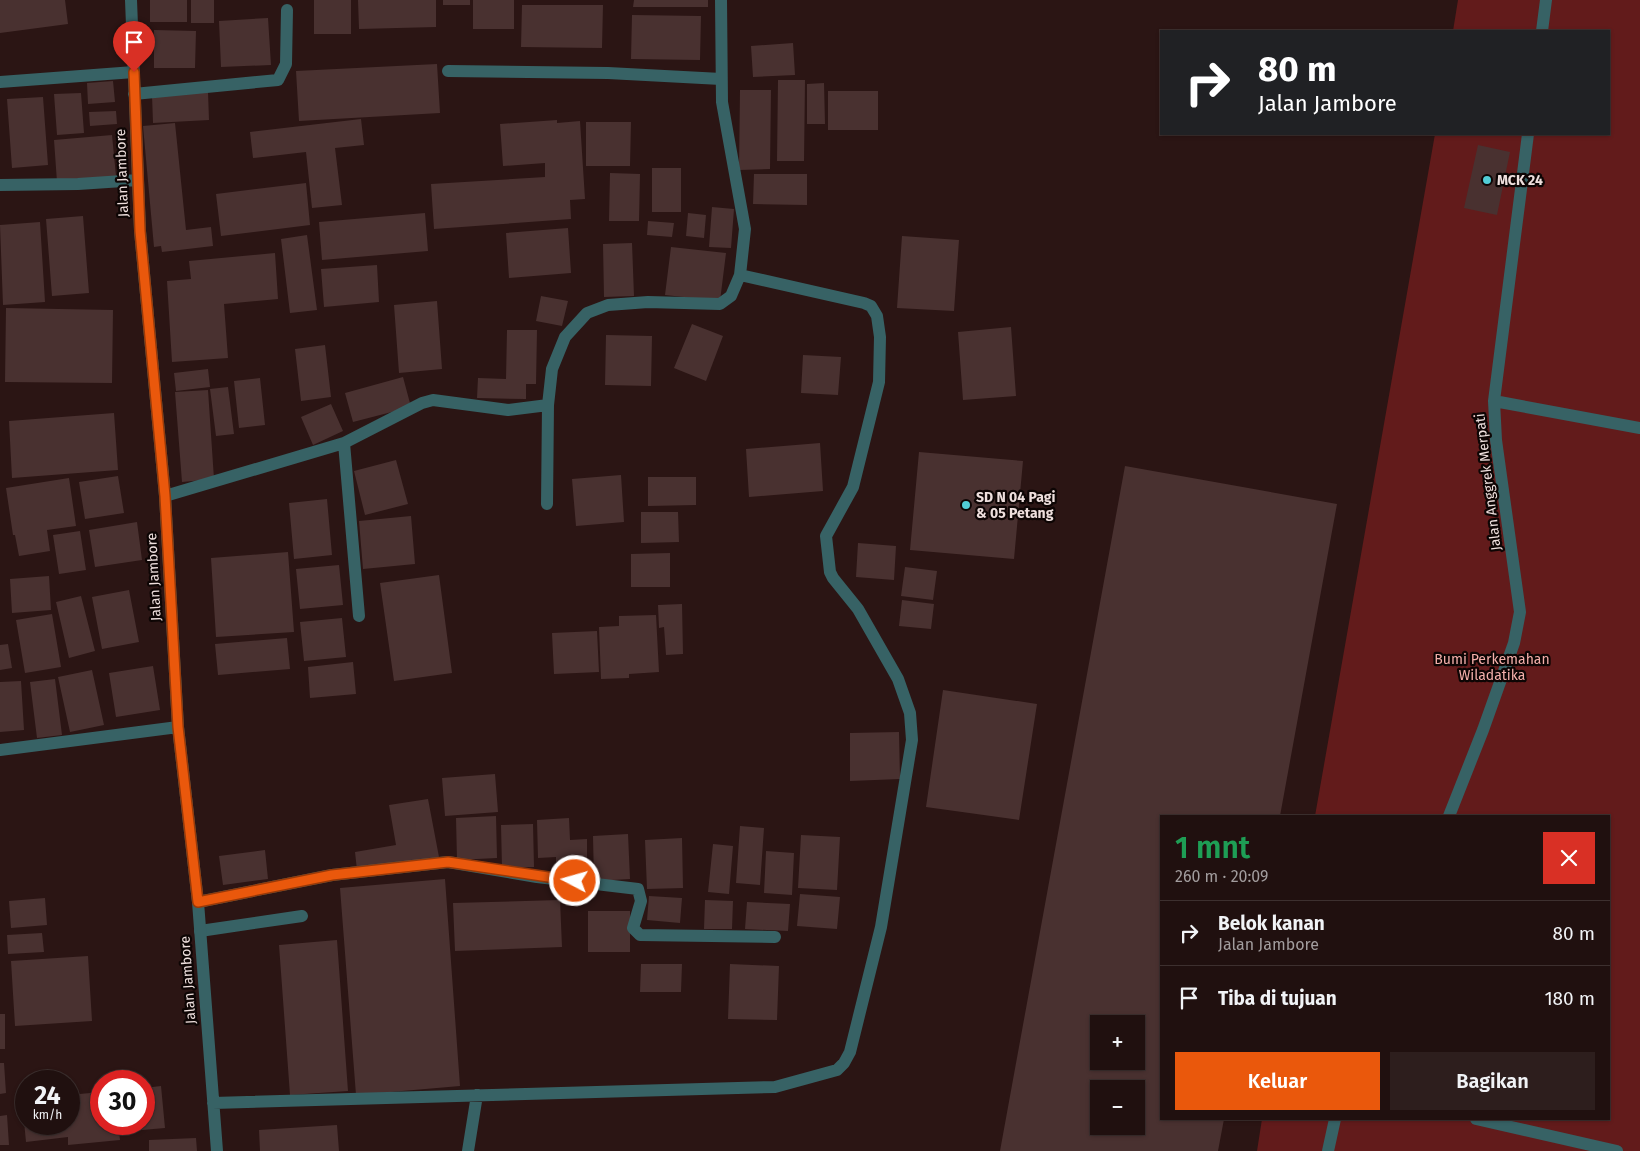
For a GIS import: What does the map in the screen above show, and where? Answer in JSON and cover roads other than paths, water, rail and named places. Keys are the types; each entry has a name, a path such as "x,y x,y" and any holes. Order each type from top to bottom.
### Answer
{"street":[{"name":"Jalan Jambore","path":"130,0 140,231 165,496 178,727 198,902 217,1151"},
{"path":"547,504 548,406 552,368 565,337 586,313 608,305 648,302 720,304 731,296 740,275 746,230 728,141 721,80 721,0"},
{"path":"1542,30 1546,0"},
{"path":"134,94 278,80 286,64 287,10"},
{"path":"448,71 608,73 721,80"},
{"path":"0,82 134,72"},
{"name":"Jalan Anggrek Merpati","path":"1449,815 1484,730 1514,643 1520,612 1496,440 1494,401 1528,135"},
{"path":"0,185 78,184 138,180"},
{"path":"213,1103 776,1087 837,1070 844,1063 850,1052 880,927 912,740 910,713 898,679 858,609 833,578 826,536 853,487 879,382 880,337 877,316 872,306 740,275"},
{"path":"165,496 344,443 422,403 433,400 508,410 548,406"},
{"path":"1494,401 1640,428"},
{"path":"344,443 358,616"},
{"path":"0,750 178,727"},
{"path":"198,902 332,875 448,862 466,863 537,877 638,889 641,900 633,928 640,936 775,936"},
{"path":"200,931 302,916"},
{"path":"468,1151 477,1095"},
{"path":"1328,1151 1335,1120"},
{"path":"1480,1120 1616,1151"}],"place":[{"name":"MCK 24","path":"1487,180"},
{"name":"SD N 04 Pagi & 05 Petang","path":"966,505"}],"park label":[{"name":"Bumi Perkemahan Wiladatika","path":"1492,668"}]}
